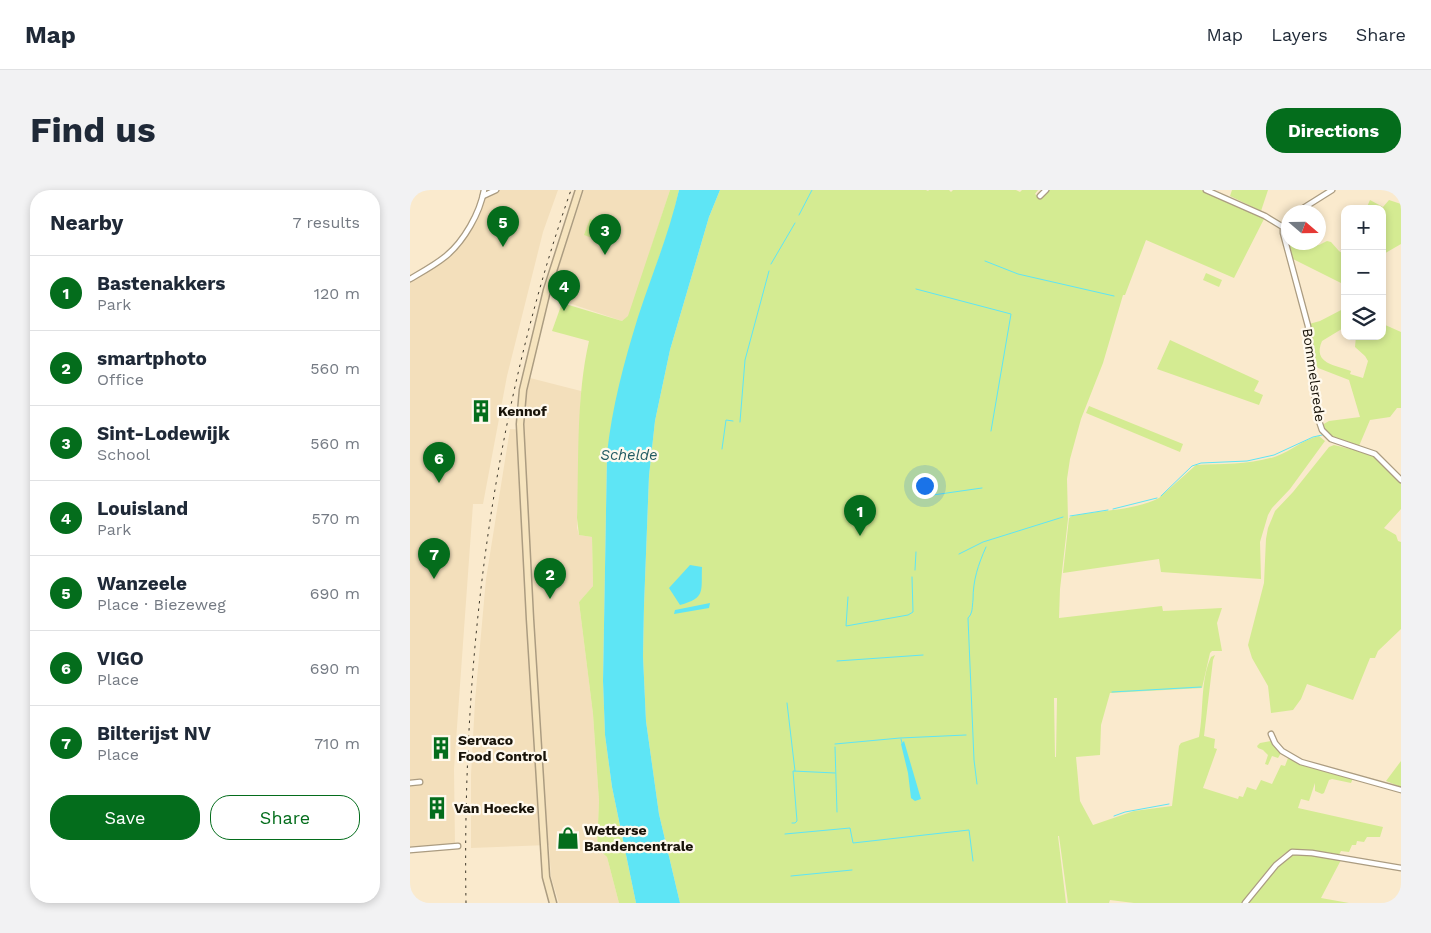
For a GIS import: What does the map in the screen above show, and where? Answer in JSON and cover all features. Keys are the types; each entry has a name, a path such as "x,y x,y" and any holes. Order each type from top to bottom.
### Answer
{"street":[{"path":"410,279 446,256 455,247 466,233 475,216 484,190"},
{"path":"483,196 496,190"},
{"path":"553,903 546,868 529,610 520,424 523,390 547,290 579,190"},
{"path":"1040,196 1046,190"},
{"path":"1206,190 1265,216 1281,226"},
{"path":"1308,205 1332,190"},
{"name":"Bommelsrede","path":"1287,250 1309,334 1313,386 1322,430 1335,441 1375,454 1401,480"},
{"path":"1271,734 1274,743 1282,751 1301,762 1401,790"},
{"path":"410,783 420,782"},
{"path":"410,850 458,846"},
{"path":"1245,903 1276,865 1292,852 1312,853 1401,868"}],"shaded area":[{"path":"492,190 558,190 543,232 507,376 483,504 473,504 454,769 455,845 410,847 410,279 446,256 466,233 483,196"},
{"path":"584,190 670,190 629,316 622,321 551,297"},
{"path":"530,378 581,391 577,528 579,535 592,537 593,586 579,602 593,714 599,801 597,848 607,857 619,903 559,903 551,877 549,845 471,848 471,775 475,701 486,579 510,429 523,430 524,403"}],"green space":[{"path":"670,190 679,190 672,220 639,316 607,454 603,681 605,735 612,787 636,903 619,903 607,857 597,848 599,801 593,714 579,602 593,586 592,537 579,535 577,518 580,406 589,341 552,331 562,303 622,321 628,316"},
{"path":"720,190 949,190 951,192 953,190 1016,190 1020,192 1022,190 1038,190 1035,194 1040,198 1049,190 1201,190 1264,219 1234,278 1146,240 1125,295 1123,295 1103,363 1081,419 1070,459 1067,479 1068,519 1060,589 1059,618 1162,606 1163,611 1222,608 1217,623 1222,651 1212,651 1210,653 1202,688 1110,693 1101,725 1100,755 1076,757 1080,801 1093,825 1134,811 1172,806 1179,746 1181,743 1199,737 1205,676 1211,657 1215,655 1204,736 1215,739 1214,748 1217,749 1203,788 1238,799 1239,796 1243,797 1247,787 1256,790 1261,780 1272,784 1281,765 1285,766 1288,758 1313,768 1353,778 1351,783 1329,780 1322,794 1315,791 1315,783 1309,801 1301,799 1298,808 1383,827 1380,837 1367,837 1364,842 1357,841 1356,845 1352,845 1349,852 1341,851 1339,855 1306,850 1289,851 1271,866 1242,903 1134,903 1110,900 1109,903 1068,903 1058,836 1066,903 680,903 659,814 646,721 643,656 649,476 655,421 670,350 709,217","holes":["1054,698 1057,698 1056,757 1055,757"]},
{"path":"1232,190 1268,190 1261,211 1230,196"},
{"path":"1370,200 1379,205 1368,205"},
{"path":"1389,200 1401,204 1401,244 1386,253 1385,205"},
{"path":"590,219 601,223 595,239 584,235"},
{"path":"1326,242 1331,242 1341,252 1341,283 1293,259 1290,250 1326,250"},
{"path":"1206,273 1222,280 1219,287 1203,280"},
{"path":"1341,310 1341,329 1322,341 1320,355 1327,362 1351,371 1350,374 1363,378 1368,361 1355,347 1356,340 1386,340 1386,325 1401,332 1401,408 1397,408 1390,417 1370,420 1359,446 1332,438 1322,425 1329,421 1360,417 1349,380 1313,366 1309,324 1320,321"},
{"path":"1170,340 1259,381 1254,391 1263,395 1259,405 1157,369"},
{"path":"1089,406 1183,444 1180,452 1086,413"},
{"path":"1319,436 1325,441 1290,489 1268,515 1260,542 1261,579 1161,572 1159,559 1063,573 1069,518 1072,516 1127,508 1149,502 1159,498 1196,465 1237,464 1267,459"},
{"path":"1334,445 1371,454 1401,482 1401,509 1384,528 1396,535 1398,541 1401,542 1401,629 1378,651 1375,658 1370,658 1353,700 1307,684 1301,699 1293,710 1271,713 1268,686 1252,658 1248,645 1264,583 1268,528 1275,511 1293,492 1329,447"},
{"path":"1271,741 1281,753 1278,758 1272,756 1268,765 1265,764 1268,755 1257,746 1260,743"},
{"path":"1401,761 1401,787 1386,781"},
{"path":"1302,853 1341,860 1321,898 1349,903 1248,903 1279,864 1289,856"}],"water":[{"name":"Schelde","path":"679,190 720,190 709,217 670,350 655,421 649,476 643,656 646,721 659,814 680,903 636,903 612,787 605,735 603,681 607,454 615,402 628,351"},
{"path":"690,565 702,567 700,592 694,599 680,605 669,588"},
{"path":"710,603 709,608 674,614 675,610"},
{"path":"904,741 921,799 915,801 911,798 908,773 901,744"}],"waterway":[{"path":"799,215 812,190"},
{"path":"771,264 795,223"},
{"path":"985,261 1018,274 1114,296"},
{"path":"740,422 745,360 769,271"},
{"path":"916,289 1011,314 991,431"},
{"path":"722,449 726,420 733,421"},
{"path":"1161,496 1192,466 1201,463 1247,461 1274,455 1313,437 1322,435"},
{"path":"926,496 982,488"},
{"path":"1113,509 1157,498"},
{"path":"1070,516 1108,510"},
{"path":"959,554 983,542 1063,517"},
{"path":"977,784 974,760 968,618 972,610 976,573 986,547"},
{"path":"915,570 916,552"},
{"path":"848,597 846,626 908,615 913,612 912,577"},
{"path":"837,661 923,655"},
{"path":"1112,692 1201,687"},
{"path":"787,703 795,771"},
{"path":"835,744 900,738 966,735"},
{"path":"901,739 902,743"},
{"path":"835,747 837,812"},
{"path":"792,823 797,821 793,771 835,773"},
{"path":"1114,816 1125,812 1169,804"},
{"path":"785,834 850,828 853,843 969,830 973,861"},
{"path":"791,876 852,870"}],"railway":[{"path":"466,903 469,722 476,632 487,542 502,452 520,364 543,276 571,190"}],"place":[{"name":"Wanzeele","path":"503,247"},
{"name":"Sint-Lodewijk","path":"605,255"},
{"name":"Louisland","path":"564,311"},
{"name":"Kennof","path":"481,411"},
{"name":"VIGO","path":"439,483"},
{"name":"Bastenakkers","path":"860,536"},
{"name":"Bilterijst NV","path":"434,579"},
{"name":"smartphoto","path":"550,599"},
{"name":"Servaco Food Control","path":"441,748"},
{"name":"Van Hoecke","path":"437,808"},
{"name":"Wetterse Bandencentrale","path":"568,838"}]}
